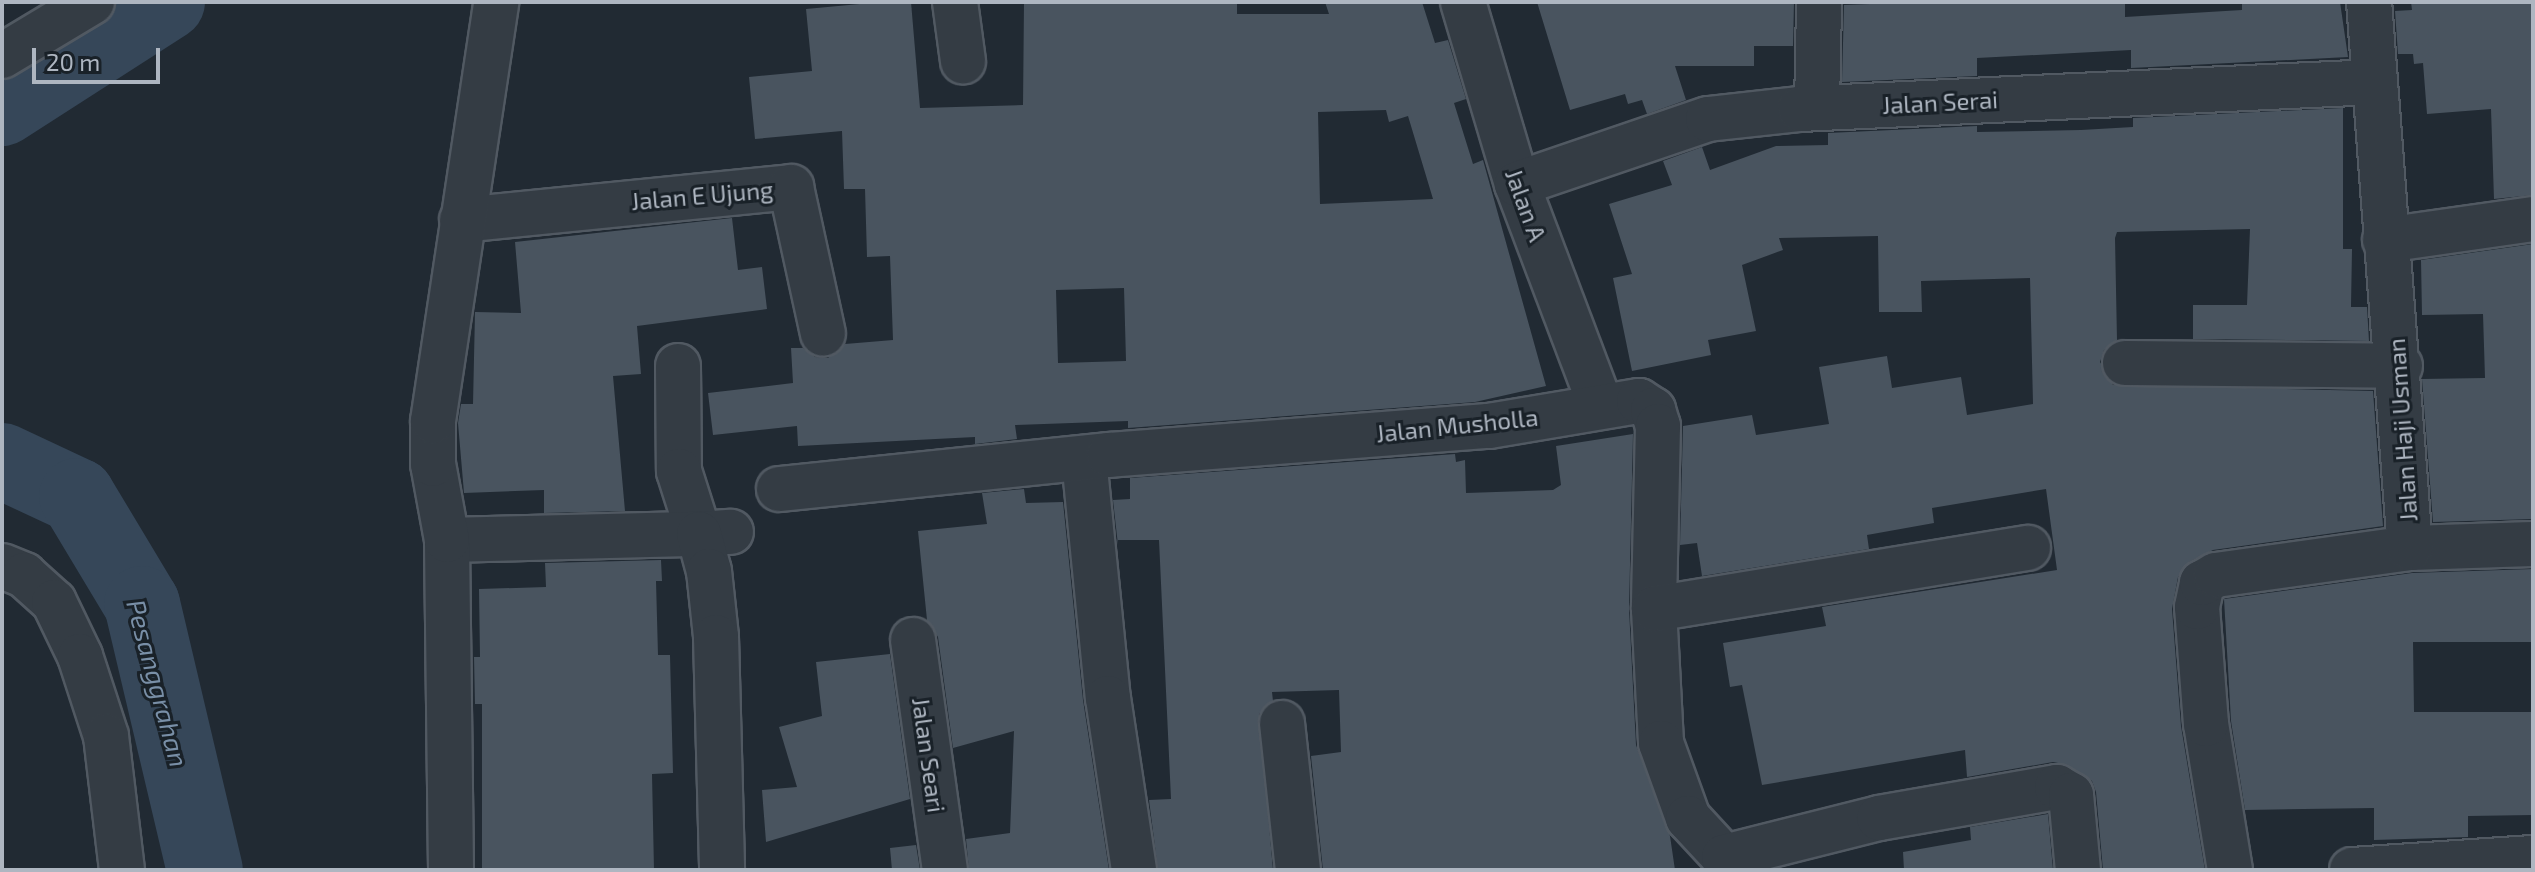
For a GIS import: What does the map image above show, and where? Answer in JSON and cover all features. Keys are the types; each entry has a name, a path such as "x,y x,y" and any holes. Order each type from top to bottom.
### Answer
{"street":[{"path":"2,56 92,2"},
{"path":"451,870 447,540 433,464 433,421 496,2"},
{"path":"955,2 963,61"},
{"name":"Jalan A","path":"1463,2 1517,184 1600,404"},
{"path":"1817,108 1819,2"},
{"name":"Jalan Haji Usman","path":"2222,868 2197,607 2202,583 2216,575 2410,548 2400,366 2385,240 2369,2"},
{"name":"Jalan Serai","path":"1517,184 1708,119 1817,108 2374,82"},
{"name":"Jalan E Ujung","path":"462,220 791,187 823,334"},
{"path":"2385,240 2533,219"},
{"path":"2125,363 2400,366"},
{"path":"678,366 679,471 715,533 709,571 716,637 722,870"},
{"name":"Jalan Musholla","path":"779,489 1084,459 1489,426 1600,404 1639,401 1653,410 1658,426 1654,609 1661,743 1688,818 1726,863"},
{"path":"1084,459 1108,698 1134,870"},
{"path":"447,540 715,533"},
{"path":"2410,548 2533,544"},
{"path":"1654,609 2028,548"},
{"path":"2,566 24,575 54,602 80,656 106,736 122,870"},
{"name":"Jalan Seari","path":"913,640 945,870"},
{"path":"1282,723 1298,870"},
{"path":"1726,863 1879,818 2057,787 2071,795 2078,870"},
{"path":"2352,870 2533,858"}],"building":[{"path":"911,2 920,108 1023,105 1024,2 1237,2 1237,14 1329,14 1325,2 1422,2 1435,43 1448,40 1466,99 1454,103 1473,164 1483,160 1546,386 1475,402 1128,428 1128,421 1015,425 1017,439 975,444 975,437 798,446 797,426 713,435 708,393 793,383 791,348 803,348 815,357 828,358 845,344 893,340 890,256 867,257 865,189 844,189 842,131 755,139 749,77 812,71 806,9","holes":["1386,110 1389,122 1408,116 1433,199 1320,204 1318,112","1124,288 1126,361 1058,363 1056,290"]},
{"path":"1537,2 1794,2 1793,46 1754,46 1754,66 1675,66 1686,100 1647,114 1642,100 1628,104 1625,94 1570,110"},
{"path":"2125,2 2125,17 2242,10 2242,2 2340,2 2348,57 2131,68 2131,50 1977,58 1977,76 1842,82 1844,5"},
{"path":"2411,2 2533,2 2533,195 2494,199 2491,109 2427,114 2423,63 2414,64 2413,54 2398,54 2395,11 2412,10"},
{"path":"2343,108 2343,249 2352,249 2351,307 2367,307 2369,341 2193,339 2193,305 2247,305 2250,229 2117,232 2115,238 2117,340 2104,350 2100,362 2113,385 2373,391 2383,526 2213,550 2189,562 2178,577 2172,609 2181,726 2205,870 2103,870 2096,792 2092,781 2068,765 2053,762 1967,777 1965,750 1762,785 1742,685 1730,687 1723,643 1826,626 1822,607 2057,570 2046,489 1932,508 1934,523 1867,535 1869,549 1702,576 1697,543 1680,545 1683,426 1752,415 1756,435 1829,424 1819,367 1887,356 1892,388 1961,377 1967,415 2033,404 2030,278 1921,281 1922,312 1879,312 1878,236 1779,238 1783,250 1742,265 1756,331 1708,340 1711,355 1632,371 1613,278 1632,274 1609,204 1672,185 1663,161 1702,147 1710,170 1776,146 1828,145 1828,133 1977,126 1977,132 2081,130 2133,127 2133,118"},
{"path":"732,218 738,270 762,267 767,309 637,326 641,374 613,376 625,511 544,513 544,490 464,493 458,423 461,404 473,404 475,312 521,313 515,242"},
{"path":"2533,244 2533,519 2433,522 2422,379 2485,378 2483,314 2422,315 2421,260"},
{"path":"1633,434 1629,609 1636,745 1670,836 1675,870 1323,870 1311,756 1341,752 1339,690 1272,692 1273,701 1259,714 1273,870 1158,870 1149,800 1171,799 1159,540 1118,540 1118,545 1113,500 1130,499 1130,478 1455,454 1456,462 1465,460 1466,493 1553,490 1561,485 1556,446"},
{"path":"1024,489 1026,503 1063,502 1083,700 1109,870 969,870 966,839 1010,833 1014,731 953,748 938,637 927,620 918,531 987,524 982,493"},
{"path":"661,560 662,581 656,581 658,655 670,655 673,773 652,774 654,870 482,870 482,704 475,704 474,657 480,657 479,589 546,587 545,563"},
{"path":"2533,569 2533,642 2413,642 2414,712 2533,712 2533,815 2468,816 2468,837 2374,840 2374,808 2245,810 2231,721 2224,599 2412,573"},
{"path":"890,654 910,799 766,842 762,790 797,787 779,727 822,716 816,662"},
{"path":"2048,814 2053,870 1904,870 1903,852 1971,840 1970,827"},
{"path":"916,845 920,870 892,870 890,848"}],"waterway":[{"name":"Pesanggrahan","path":"2,108 167,2"},
{"name":"Pesanggrahan","path":"2,461 77,496 142,604 205,870"}]}
